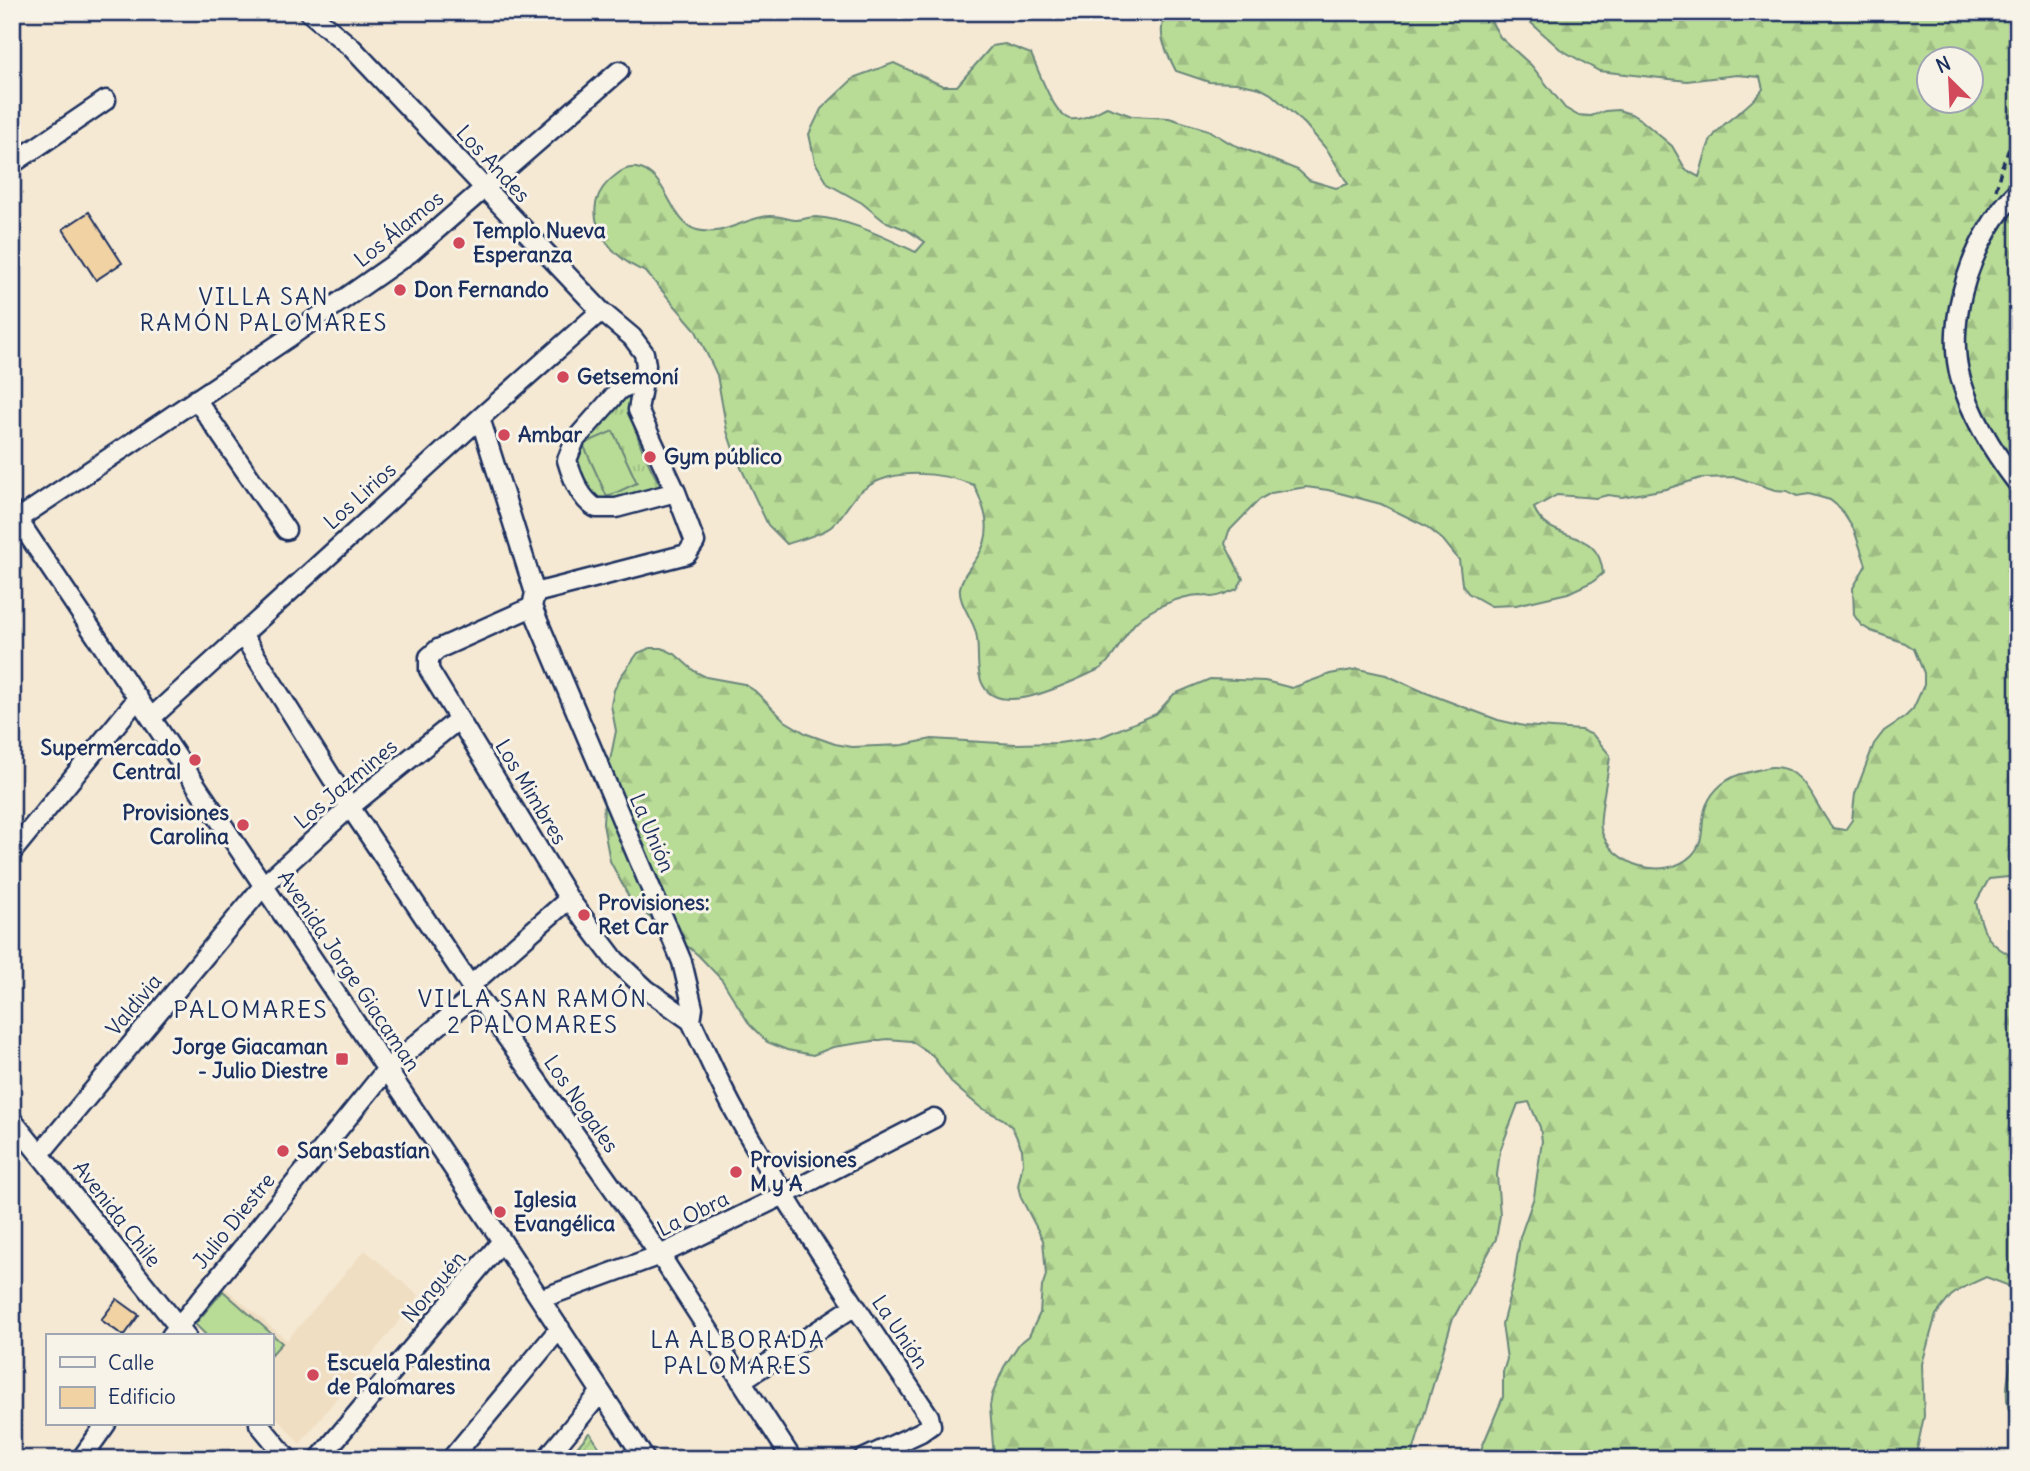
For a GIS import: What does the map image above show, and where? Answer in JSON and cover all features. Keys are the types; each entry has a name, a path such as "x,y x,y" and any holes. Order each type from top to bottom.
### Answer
{"street":[{"name":"Los Andes","path":"309,12 352,48 601,311 632,337 643,353 646,365 638,410 676,492 695,542 687,554 533,600"},
{"name":"Los Álamos","path":"15,515 196,399 411,252 619,71"},
{"path":"12,164 106,100"},
{"path":"2018,191 1995,216 1969,267 1958,324 1957,362 1967,397 1989,442 2018,484"},
{"name":"Los Lirios","path":"152,718 601,311"},
{"path":"643,380 620,389 575,440 567,460 583,496 596,508 616,508 676,492"},
{"path":"196,399 286,530"},
{"name":"La Unión","path":"480,418 533,600 682,962 693,1008 691,1021 733,1107 855,1306 929,1416 931,1425 921,1432 863,1459"},
{"name":"Avenida Jorge Giacaman","path":"15,515 645,1459"},
{"name":"Los Mimbres","path":"533,600 438,649 429,657 429,670 569,899 615,960 646,989 691,1021"},
{"name":"Los Nogales","path":"242,634 350,807 473,989 660,1255 792,1459"},
{"path":"12,852 138,698"},
{"name":"Los Jazmines","path":"264,885 350,807 459,719"},
{"name":"Valdivia","path":"40,1154 264,885"},
{"name":"Julio Diestre","path":"178,1333 387,1069 569,899"},
{"name":"La Obra","path":"540,1299 660,1255 934,1118"},
{"name":"Avenida Chile","path":"12,1120 178,1333"},
{"name":"Nonguén","path":"319,1459 502,1241"},
{"path":"741,1381 855,1306"},
{"path":"451,1459 560,1328"},
{"path":"546,1459 601,1392"},
{"path":"80,1459 105,1426"},
{"path":"261,1426 288,1459"}],"path":[{"path":"1995,216 1998,181 2018,127"}],"shaded area":[{"name":"Escuela Palestina de Palomares","path":"365,1250 419,1296 300,1444 273,1413 273,1334 205,1334 192,1319 219,1283 287,1340"}],"green space":[{"path":"1167,12 1486,12 1500,37 1531,65 1565,108 1577,115 1591,116 1618,110 1631,114 1672,146 1686,170 1699,177 1711,140 1763,89 1760,77 1737,75 1687,81 1599,71 1560,49 1519,12 2018,12 2018,876 1989,879 1976,902 1988,937 1999,949 2018,959 2018,1303 2007,1285 1986,1277 1951,1296 1936,1315 1922,1364 1924,1416 1915,1459 1477,1459 1503,1397 1503,1372 1507,1359 1502,1324 1514,1279 1520,1237 1534,1197 1542,1141 1540,1127 1529,1102 1518,1104 1500,1151 1497,1175 1500,1215 1496,1239 1452,1321 1411,1459 994,1459 990,1406 992,1395 1004,1367 1019,1344 1029,1336 1040,1313 1046,1275 1043,1240 1021,1198 1018,1186 1023,1163 1022,1149 1012,1127 1003,1119 981,1108 962,1092 932,1055 911,1041 887,1039 833,1047 813,1055 787,1050 767,1042 750,1025 722,980 699,956 678,942 631,901 610,861 603,824 605,785 616,731 611,705 621,676 638,653 650,648 662,648 675,654 694,671 706,677 744,684 755,691 785,721 807,734 852,747 903,745 932,739 1016,744 1059,743 1101,737 1156,714 1174,694 1210,679 1265,681 1292,688 1330,674 1358,669 1386,675 1498,720 1524,726 1581,730 1593,735 1610,755 1601,829 1606,842 1615,852 1640,866 1668,868 1692,855 1700,843 1706,806 1717,789 1733,777 1765,768 1783,768 1801,780 1833,828 1845,830 1852,820 1855,794 1874,744 1884,731 1913,709 1924,685 1924,673 1914,649 1871,631 1861,625 1854,615 1853,588 1866,565 1854,530 1840,508 1830,500 1809,494 1797,496 1736,477 1701,478 1666,489 1622,497 1557,495 1534,508 1541,520 1592,548 1599,558 1603,573 1594,581 1568,593 1516,605 1491,606 1468,593 1462,584 1459,560 1443,540 1426,526 1381,504 1328,490 1306,487 1271,493 1260,499 1229,531 1225,544 1243,579 1237,589 1214,597 1200,595 1175,600 1158,608 1136,622 1100,669 1038,694 1005,699 992,695 983,685 979,673 976,633 960,594 963,579 986,538 982,502 974,485 932,475 889,477 864,489 837,522 817,534 787,544 768,525 735,455 727,431 717,375 695,329 646,272 618,255 600,230 596,202 603,188 620,172 636,168 647,171 655,178 680,218 697,230 716,231 769,216 795,220 816,217 855,225 916,252 925,242 907,230 884,221 862,203 828,184 815,162 809,134 821,109 855,77 894,63 943,86 957,86 992,46 1005,44 1031,54 1052,101 1064,116 1070,119 1084,117 1107,107 1132,116 1169,118 1208,130 1232,144 1298,170 1309,180 1336,188 1348,184 1328,151 1305,124 1271,94 1260,88 1236,83 1209,82 1176,71 1163,42 1162,27"},
{"path":"627,392 633,393 632,407 640,444 663,491 599,507 582,481 576,450"},
{"path":"613,431 637,483 607,497 583,444"},
{"path":"223,1291 272,1334 205,1334 195,1324"},
{"path":"2018,1331 2018,1422 2011,1415 2007,1393"},
{"path":"273,1335 282,1343 273,1353"},
{"path":"589,1433 607,1459 567,1459"}],"building":[{"path":"89,212 122,263 96,280 63,229"},
{"path":"117,1299 139,1315 125,1334 121,1334 101,1320"}],"place":[{"name":"Templo Nueva Esperanza","path":"459,243"},
{"name":"Don Fernando","path":"400,290"},
{"name":"Getsemoní","path":"563,377"},
{"name":"Ambar","path":"504,435"},
{"name":"Gym público","path":"650,457"},
{"name":"Supermercado Central","path":"195,760"},
{"name":"Provisiones Carolina","path":"243,825"},
{"name":"Provisiones: Ret Car","path":"584,915"},
{"name":"Jorge Giacaman - Julio Diestre","path":"342,1059"},
{"name":"San Sebastían","path":"283,1151"},
{"name":"Provisiones M y A","path":"736,1172"},
{"name":"Iglesia Evangélica","path":"500,1212"},
{"name":"Escuela Palestina de Palomares","path":"313,1375"}],"district":[{"name":"VILLA SAN RAMÓN PALOMARES","path":"264,310"},
{"name":"PALOMARES","path":"251,1010"},
{"name":"VILLA SAN RAMÓN 2 PALOMARES","path":"533,1012"},
{"name":"LA ALBORADA PALOMARES","path":"738,1353"}]}
